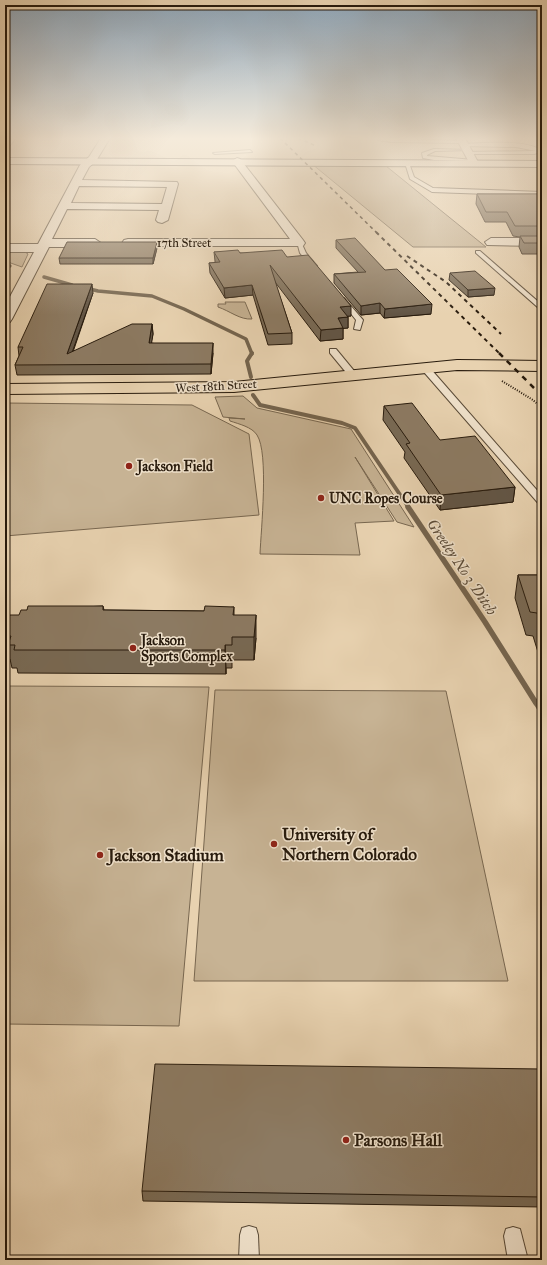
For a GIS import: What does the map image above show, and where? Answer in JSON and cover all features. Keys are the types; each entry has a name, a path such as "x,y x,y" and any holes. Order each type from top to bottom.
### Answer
{"main road":[{"name":"West 18th Street","path":"5,389 165,389 234,386 457,365 542,366"},
{"name":"West 18th Street","path":"426,369 491,372 542,371"}],"street":[{"path":"5,319 69,197"},
{"path":"162,220 169,197"},
{"path":"264,197 299,243"},
{"path":"64,206 166,207"},
{"path":"491,242 542,242"},
{"name":"17th Street","path":"5,248 112,243 299,243"}],"lane":[{"path":"299,243 303,253 317,270"},
{"path":"478,252 542,309"},
{"path":"336,292 360,320 358,329"},
{"path":"333,351 352,374"},
{"path":"426,369 542,502"},
{"path":"249,1235 249,1260"},
{"path":"513,1236 518,1260"}],"path":[{"path":"491,372 510,387 536,402 542,408"}],"shaded area":[{"path":"352,197 424,197 486,247 413,247"},
{"path":"5,251 25,252 28,254 22,267 5,261"},
{"path":"225,302 245,302 252,319 239,317 218,307 218,304 226,304"},
{"name":"UNC Ropes Course","path":"243,396 257,408 351,429 414,527 397,522 355,457 394,521 355,523 360,555 260,554 263,511 263,458 261,444 255,432 245,426 230,421 229,418 245,419 223,417 215,397"},
{"name":"Jackson Field","path":"5,403 192,405 249,434 259,515 5,536"},
{"name":"Jackson Stadium","path":"5,686 209,687 179,1026 5,1024"},
{"path":"215,690 446,691 508,981 194,981"}],"building":[{"path":"479,197 542,197 542,226 515,226 507,212 486,212"},
{"path":"520,236 542,236 542,243 524,243"},
{"path":"355,238 385,270 397,269 432,304 385,309 380,303 361,306 334,274 366,272 336,240"},
{"path":"67,242 157,242 153,258 59,258"},
{"path":"238,250 240,253 282,250 287,257 308,255 351,306 340,307 348,317 338,318 343,328 321,330 270,265 292,333 268,334 252,285 224,288 209,263 220,262 214,252"},
{"path":"475,271 495,288 468,290 450,273"},
{"path":"47,284 92,284 67,354 132,324 152,324 149,343 213,343 211,364 15,365 23,347 18,347"},
{"path":"412,403 440,440 475,436 515,487 441,495 406,444 410,443 384,406"},
{"path":"518,575 542,575 542,629 537,613 530,612"},
{"path":"28,606 103,606 103,610 204,611 205,606 234,607 233,615 256,615 254,637 232,637 232,645 225,645 225,650 14,650 15,645 8,645 11,636 5,636 5,628 10,615 19,615 21,610 27,610"},
{"name":"Parsons Hall","path":"155,1064 542,1069 542,1197 142,1191"}],"waterway":[{"name":"Greeley No 3 Ditch","path":"5,265 10,266"},
{"name":"Greeley No 3 Ditch","path":"44,277 72,285"},
{"name":"Greeley No 3 Ditch","path":"86,288 98,291 152,296 184,309 246,339 252,353"},
{"name":"Greeley No 3 Ditch","path":"251,377 247,361 252,353"},
{"name":"Greeley No 3 Ditch","path":"253,395 260,405 342,423 355,428 409,508"},
{"name":"Greeley No 3 Ditch","path":"408,507 485,622 536,703"},
{"name":"Greeley No 3 Ditch","path":"536,702 542,712"}],"railway":[{"path":"340,197 377,233"},
{"path":"376,232 500,354"},
{"path":"407,256 446,282 501,334"},
{"path":"500,354 542,396"}],"place":[{"name":"Jackson Field","path":"129,466"},
{"name":"UNC Ropes Course","path":"321,498"},
{"name":"Jackson Sports Complex","path":"133,648"},
{"name":"University of Northern Colorado","path":"274,844"},
{"name":"Jackson Stadium","path":"100,855"},
{"name":"Parsons Hall","path":"346,1140"}]}
